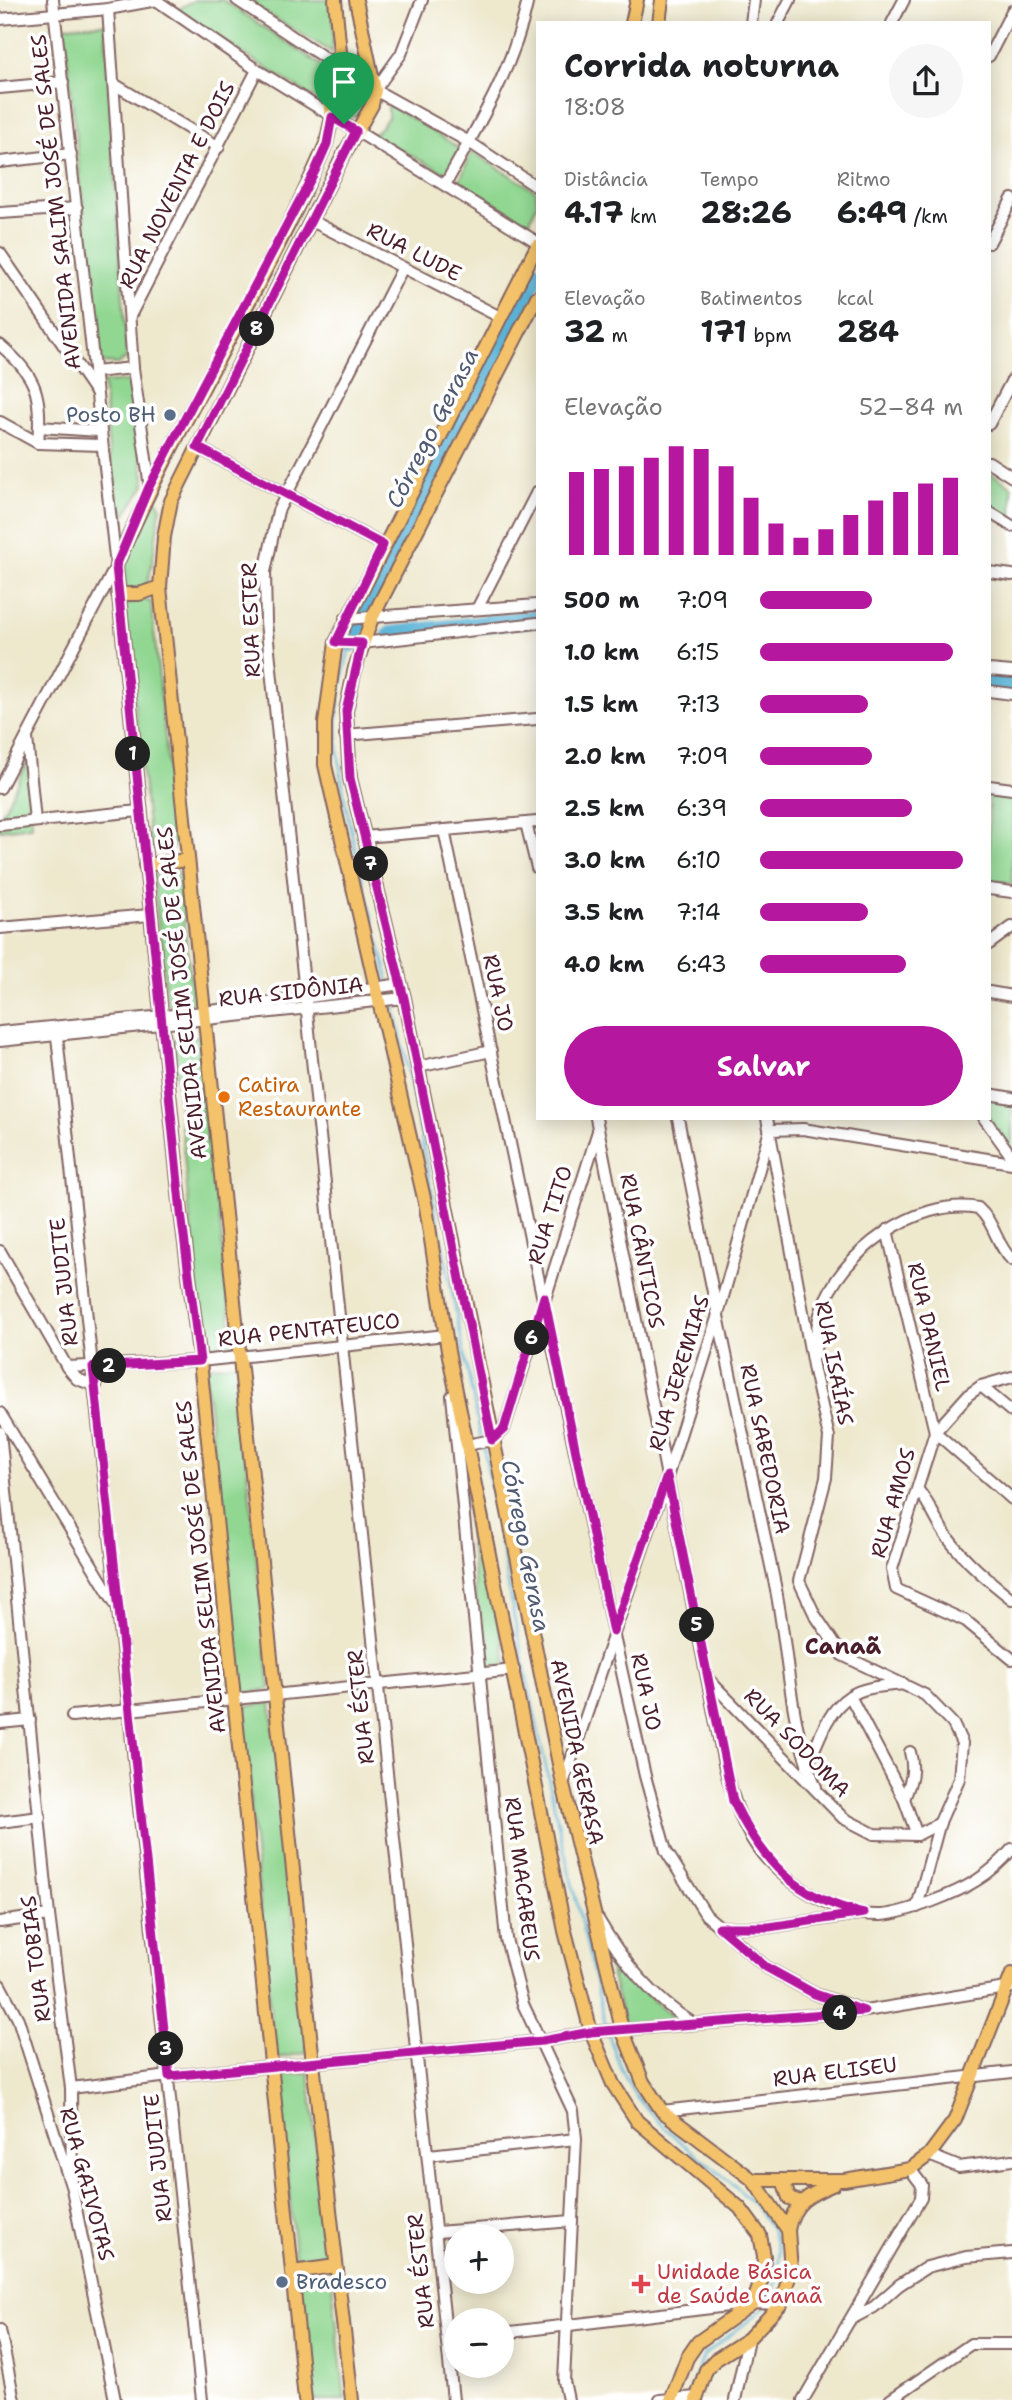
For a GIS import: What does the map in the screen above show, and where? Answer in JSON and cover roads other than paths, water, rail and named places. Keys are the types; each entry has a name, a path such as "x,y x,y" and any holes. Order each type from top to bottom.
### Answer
{"main road":[{"name":"AVENIDA SELIM JOSÉ DE SALES","path":"304,2400 200,1361 139,811 116,566 149,487 212,372 327,144 332,117 327,91 337,66 340,35 335,0"},
{"path":"356,0 375,90"},
{"path":"632,21 637,0"},
{"path":"659,21 662,0"},
{"name":"AVENIDA SELIM JOSÉ DE SALES","path":"352,2400 313,2063 160,587 163,537 171,501 356,131 372,106 375,90"},
{"name":"AVENIDA GERASA","path":"387,996 398,984 350,778 345,736 352,642 349,619 383,545 536,246"},
{"path":"352,642 369,620 536,299"},
{"path":"212,372 230,381"},
{"path":"149,487 171,501"},
{"path":"118,594 139,594 160,587"},
{"name":"AVENIDA GERASA","path":"352,642 325,723 325,765 387,996 426,1207 448,1351 565,1931 613,2084 637,2120 740,2208 760,2235 768,2303"},
{"path":"145,864 188,860"},
{"name":"AVENIDA GERASA","path":"387,996 418,1067 489,1441 618,2030 643,2082 662,2111 753,2180 788,2230 791,2270 748,2339 715,2360 706,2370 695,2398"},
{"path":"753,2180 784,2183 844,2180 910,2169 929,2155 955,2120 1012,1974"},
{"path":"788,2230 790,2216 800,2202 811,2193 844,2180"},
{"path":"784,2183 789,2198 800,2202"},
{"path":"292,2272 336,2266"},
{"name":"AVENIDA GERASA","path":"670,2399 687,2358 698,2342 768,2303"}],"street":[{"name":"AVENIDA SALIM JOSÉ DE SALES","path":"53,0 116,566"},
{"path":"0,19 108,9 156,0 257,70 446,183 536,243"},
{"path":"237,0 337,66 365,78 375,90 469,142 536,186"},
{"path":"375,90 401,54 422,0"},
{"path":"446,183 501,84 523,24 528,0"},
{"path":"751,21 754,0"},
{"path":"779,21 790,0"},
{"path":"893,21 904,0"},
{"path":"108,9 134,368 149,487"},
{"path":"991,53 1012,11"},
{"name":"RUA NOVENTA E DOIS","path":"130,317 257,70"},
{"path":"0,88 63,82"},
{"path":"114,84 219,147"},
{"path":"0,162 71,154"},
{"path":"991,239 1012,199"},
{"path":"0,213 77,208"},
{"name":"RUA LUDE","path":"312,221 500,317"},
{"path":"0,253 96,393"},
{"name":"RUA ESTER","path":"306,1004 266,622 265,572 271,532 286,495 402,269"},
{"path":"0,345 30,375 38,390 38,443"},
{"path":"94,373 134,368"},
{"path":"991,420 1010,387"},
{"path":"0,422 38,443 101,445"},
{"path":"39,428 99,431"},
{"path":"197,447 383,545"},
{"path":"991,463 1012,478"},
{"path":"477,609 536,496"},
{"path":"991,513 1012,526"},
{"path":"0,788 116,566"},
{"path":"991,575 1012,575"},
{"path":"349,619 369,620 536,604"},
{"path":"352,642 536,623"},
{"path":"991,670 1012,672"},
{"path":"991,691 1012,694"},
{"path":"345,736 536,719"},
{"path":"27,737 35,821"},
{"path":"991,786 1012,789"},
{"path":"0,825 139,811"},
{"path":"364,837 532,822 536,859"},
{"name":"RUA JO","path":"444,830 613,1632 645,1776 666,1851 690,1894 719,1927 766,1967 815,1994 864,2011"},
{"path":"991,889 1012,892"},
{"path":"0,928 150,915"},
{"path":"991,943 1012,927"},
{"name":"RUA SIDÔNIA","path":"0,1041 56,1031 387,996 398,984"},
{"path":"991,992 1012,996"},
{"name":"RUA ÉSTER","path":"306,1004 416,2052 448,2308"},
{"name":"RUA SIDÔNIA","path":"0,1032 56,1031"},
{"name":"RUA JUDITE","path":"56,1031 131,1710 202,2400"},
{"path":"418,1067 491,1051"},
{"path":"991,1094 1012,1098"},
{"name":"RUA SABEDORIA","path":"678,1120 717,1318 776,1589 799,1743 816,1787"},
{"path":"985,1120 1012,1160"},
{"name":"RUA TITO","path":"489,1441 504,1429 599,1122"},
{"name":"RUA CÂNTICOS","path":"599,1122 708,1679"},
{"path":"769,1124 1012,1160"},
{"name":"RUA JEREMIAS","path":"563,1784 667,1476 717,1318 769,1124"},
{"name":"RUA ISAÍAS","path":"769,1124 814,1371 829,1437 826,1478 799,1581"},
{"path":"814,1371 818,1322 830,1292 866,1246 887,1230 940,1210 978,1208 990,1221 998,1243 1012,1260"},
{"name":"RUA DANIEL","path":"887,1230 934,1432"},
{"path":"0,1251 67,1367 77,1379 96,1386"},
{"name":"RUA PENTATEUCO","path":"67,1367 200,1361 446,1335"},
{"name":"RUA MACABEUS","path":"448,1351 506,1939 523,2004 573,2111 576,2140 564,2381 568,2400"},
{"name":"RUA AMOS","path":"1012,1377 981,1386 968,1395 934,1432 892,1569 896,1589 966,1621 1012,1659"},
{"path":"981,1386 1012,1412"},
{"path":"0,1413 120,1611"},
{"name":"RUA TOBIAS","path":"0,1432 49,1915 71,2088 72,2189"},
{"path":"934,1432 1012,1499"},
{"path":"469,1445 489,1441"},
{"path":"918,1490 967,1564 1012,1599"},
{"path":"776,1589 799,1581 815,1615 842,1655 907,1684 940,1707 962,1743 959,1779 940,1822 917,1907"},
{"path":"72,1716 514,1670"},
{"path":"708,1679 733,1801 753,1841 794,1884 839,1908 882,1915 917,1907 969,1888 1001,1863 1012,1849"},
{"name":"RUA SODOMA","path":"708,1679 816,1787 843,1818 874,1834 917,1835"},
{"path":"807,1768 828,1721 850,1696 875,1688 907,1684"},
{"path":"850,1696 904,1799 917,1835 940,1822"},
{"path":"0,1723 30,1720"},
{"path":"904,1799 914,1765 909,1752"},
{"path":"0,1822 40,1817"},
{"path":"590,1906 609,1939 639,1978 664,2005 694,2024"},
{"path":"719,1927 769,1927 864,1913"},
{"path":"0,1922 49,1915"},
{"name":"RUA GAIVOTAS","path":"0,1985 18,2019 72,2189 115,2400"},
{"path":"71,2088 169,2076 542,2041 595,2032 864,2011 1008,1987"},
{"name":"RUA ELISEU","path":"662,2111 1012,2072"},
{"path":"429,2155 576,2140"},
{"path":"929,2155 959,2167 1012,2160"},
{"path":"803,2400 921,2198 922,2185 910,2169"},
{"path":"437,2232 572,2221"},
{"path":"849,2321 874,2307 927,2267 966,2257 1012,2253"},
{"path":"514,2331 768,2303"},
{"path":"1,2337 14,2400"},
{"path":"735,2400 748,2339"},
{"path":"894,2398 971,2344 1012,2344"},
{"name":"RUA ÉSTER","path":"453,2378 453,2400"},
{"name":"AVENIDA GERASA","path":"670,2399 695,2398"}],"waterway":[{"name":"Córrego Gerasa","path":"351,643 536,275"},
{"path":"391,635 536,618"},
{"name":"Córrego Gerasa","path":"350,646 338,705 339,756 356,854 389,982"},
{"path":"991,682 1012,685"},
{"name":"Córrego Gerasa","path":"394,1002 481,1438"},
{"name":"Córrego Gerasa","path":"483,1445 513,1612 558,1824 606,2027"},
{"name":"Córrego Gerasa","path":"608,2033 625,2078 640,2101 671,2133 740,2191 757,2208 770,2227 778,2249 778,2272 769,2299"},
{"name":"Córrego Gerasa","path":"688,2394 704,2355 765,2308"}],"place":[{"name":"Posto BH","path":"170,415"},
{"name":"Catira Restaurante","path":"224,1097"},
{"name":"Bradesco","path":"282,2282"},
{"name":"Unidade Básica de Saúde Canaã","path":"641,2284"}],"district":[{"name":"Canaã","path":"843,1646"}]}
